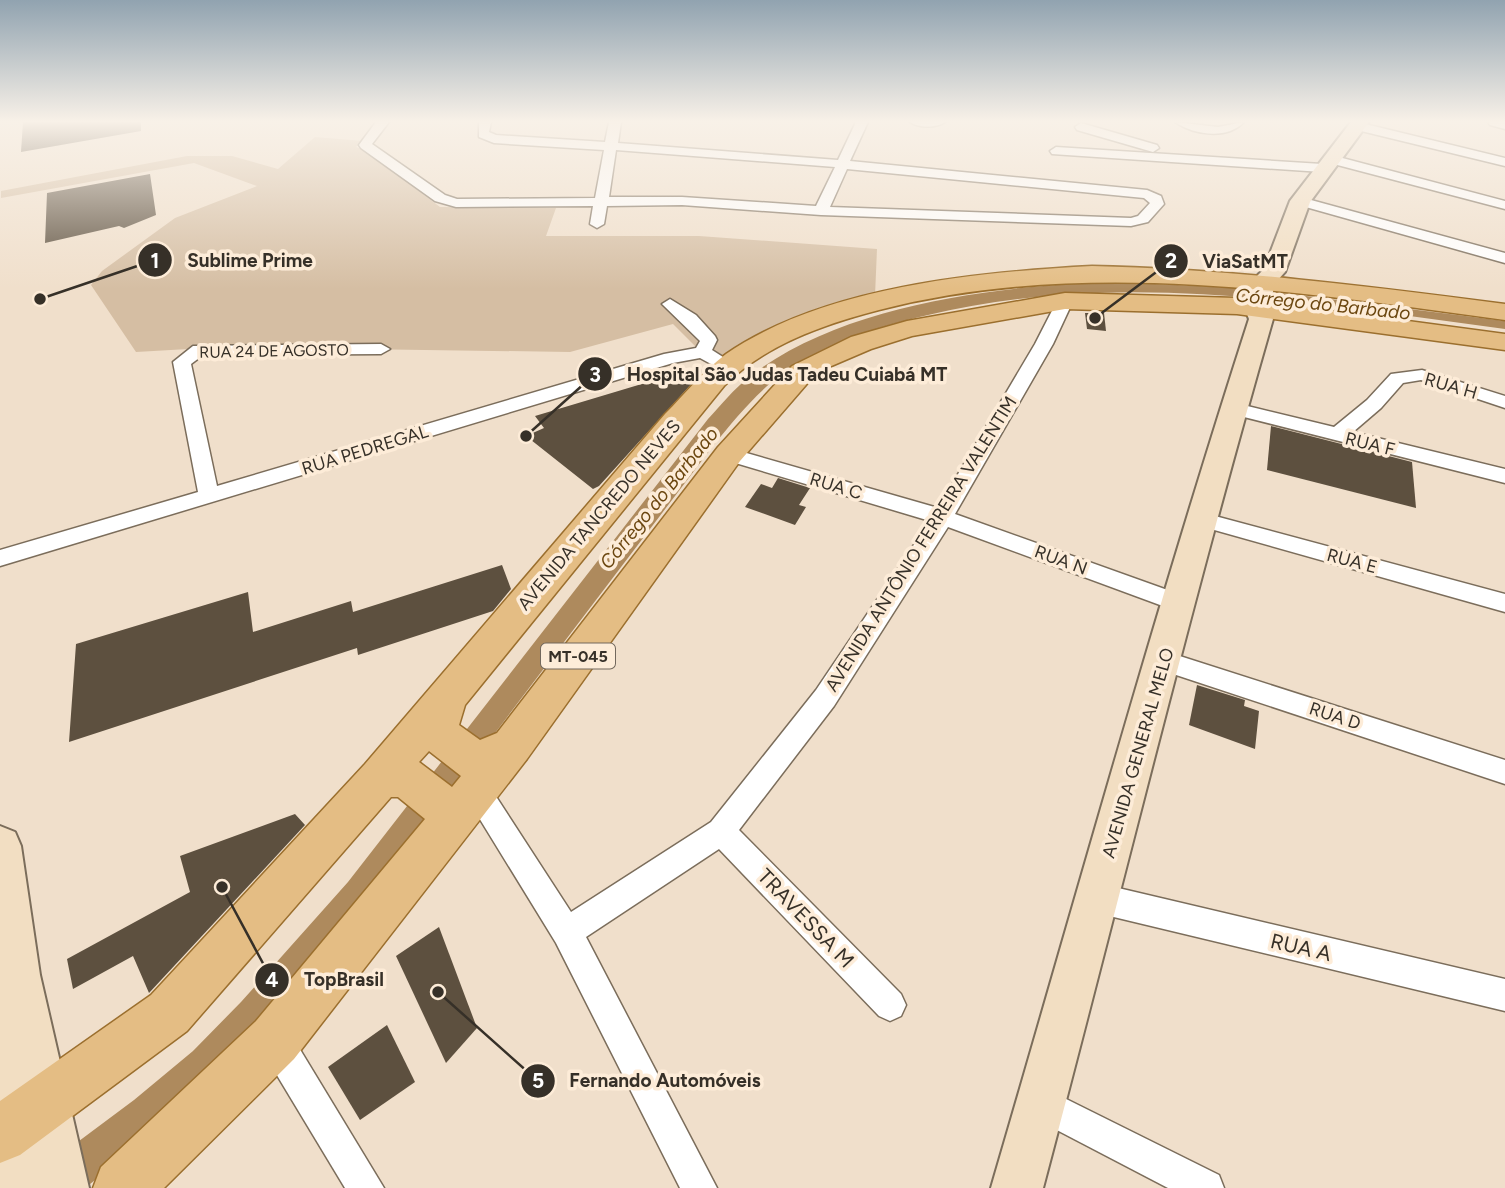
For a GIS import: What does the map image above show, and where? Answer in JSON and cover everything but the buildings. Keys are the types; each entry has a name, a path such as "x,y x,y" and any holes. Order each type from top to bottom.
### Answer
{"main road":[{"name":"AVENIDA GENERAL MELO","path":"1017,1188 1164,661 1200,519 1300,201 1317,177"},
{"name":"AVENIDA TANCREDO NEVES","path":"25,1141 169,1013 393,778 676,421 716,359 822,318 878,302 960,284 1014,277 1074,275 1181,275 1270,296 1505,342"},
{"name":"AVENIDA TANCREDO NEVES","path":"122,1188 275,1040 729,454 785,388 819,361 841,350 962,317 1065,302 1193,302 1270,296 1505,312"},
{"path":"393,778 471,786 442,713"},
{"path":"0,846 17,975 25,1141 63,1188"}],"street":[{"path":"411,177 440,198 456,203 682,201 821,211 1131,222 1143,219 1157,204 1156,199 1147,194 983,177"},
{"path":"597,224 604,177"},
{"path":"821,211 837,177"},
{"path":"1023,181 1027,177"},
{"path":"1385,177 1505,205"},
{"path":"1300,201 1505,258"},
{"name":"AVENIDA ANTÔNIO FERREIRA VALENTIM","path":"566,932 721,831 825,698 943,517 1044,344 1065,302"},
{"path":"670,304 690,319 709,340 708,347 716,359"},
{"name":"RUA 24 DE AGOSTO","path":"209,496 182,362 188,355 199,350 381,349"},
{"name":"RUA PEDREGAL","path":"0,558 670,358 716,359"},
{"name":"RUA H","path":"1336,436 1374,404 1397,378 1422,375 1505,402"},
{"name":"RUA F","path":"1235,409 1505,477"},
{"name":"RUA C","path":"729,454 943,517"},
{"name":"RUA N","path":"943,517 1179,603"},
{"name":"RUA E","path":"1200,519 1505,603"},
{"name":"RUA D","path":"1164,661 1505,772"},
{"path":"471,786 566,932 699,1188"},
{"name":"TRAVESSA M","path":"721,831 890,1005"},
{"name":"RUA A","path":"1097,898 1505,995"},
{"path":"275,1040 366,1188"},
{"path":"1040,1103 1206,1188"}],"shaded area":[{"path":"73,177 114,177 1,198 1,191"},
{"path":"234,177 401,177 440,207 556,208 546,236 699,236 877,249 875,296 736,359 698,349 673,324 570,352 223,347 136,352 91,285 102,271 175,218 257,186"}],"water":[{"name":"Córrego do Barbado","path":"1111,282 1243,288 1505,321 1505,329 1361,309 1216,295 1144,292 1072,294 1000,301 928,315 852,337 816,353 782,374 763,390 713,446 318,966 161,1128 85,1188 16,1188 134,1100 193,1051 241,1002 348,882 708,419 749,377 787,352 829,332 875,316 922,304 1019,288"}],"place":[{"name":"Sublime Prime","path":"40,299"},
{"name":"ViaSatMT","path":"1095,318"},
{"name":"Hospital São Judas Tadeu Cuiabá MT","path":"526,436"},
{"name":"TopBrasil","path":"222,887"},
{"name":"Fernando Automóveis","path":"438,992"}]}
